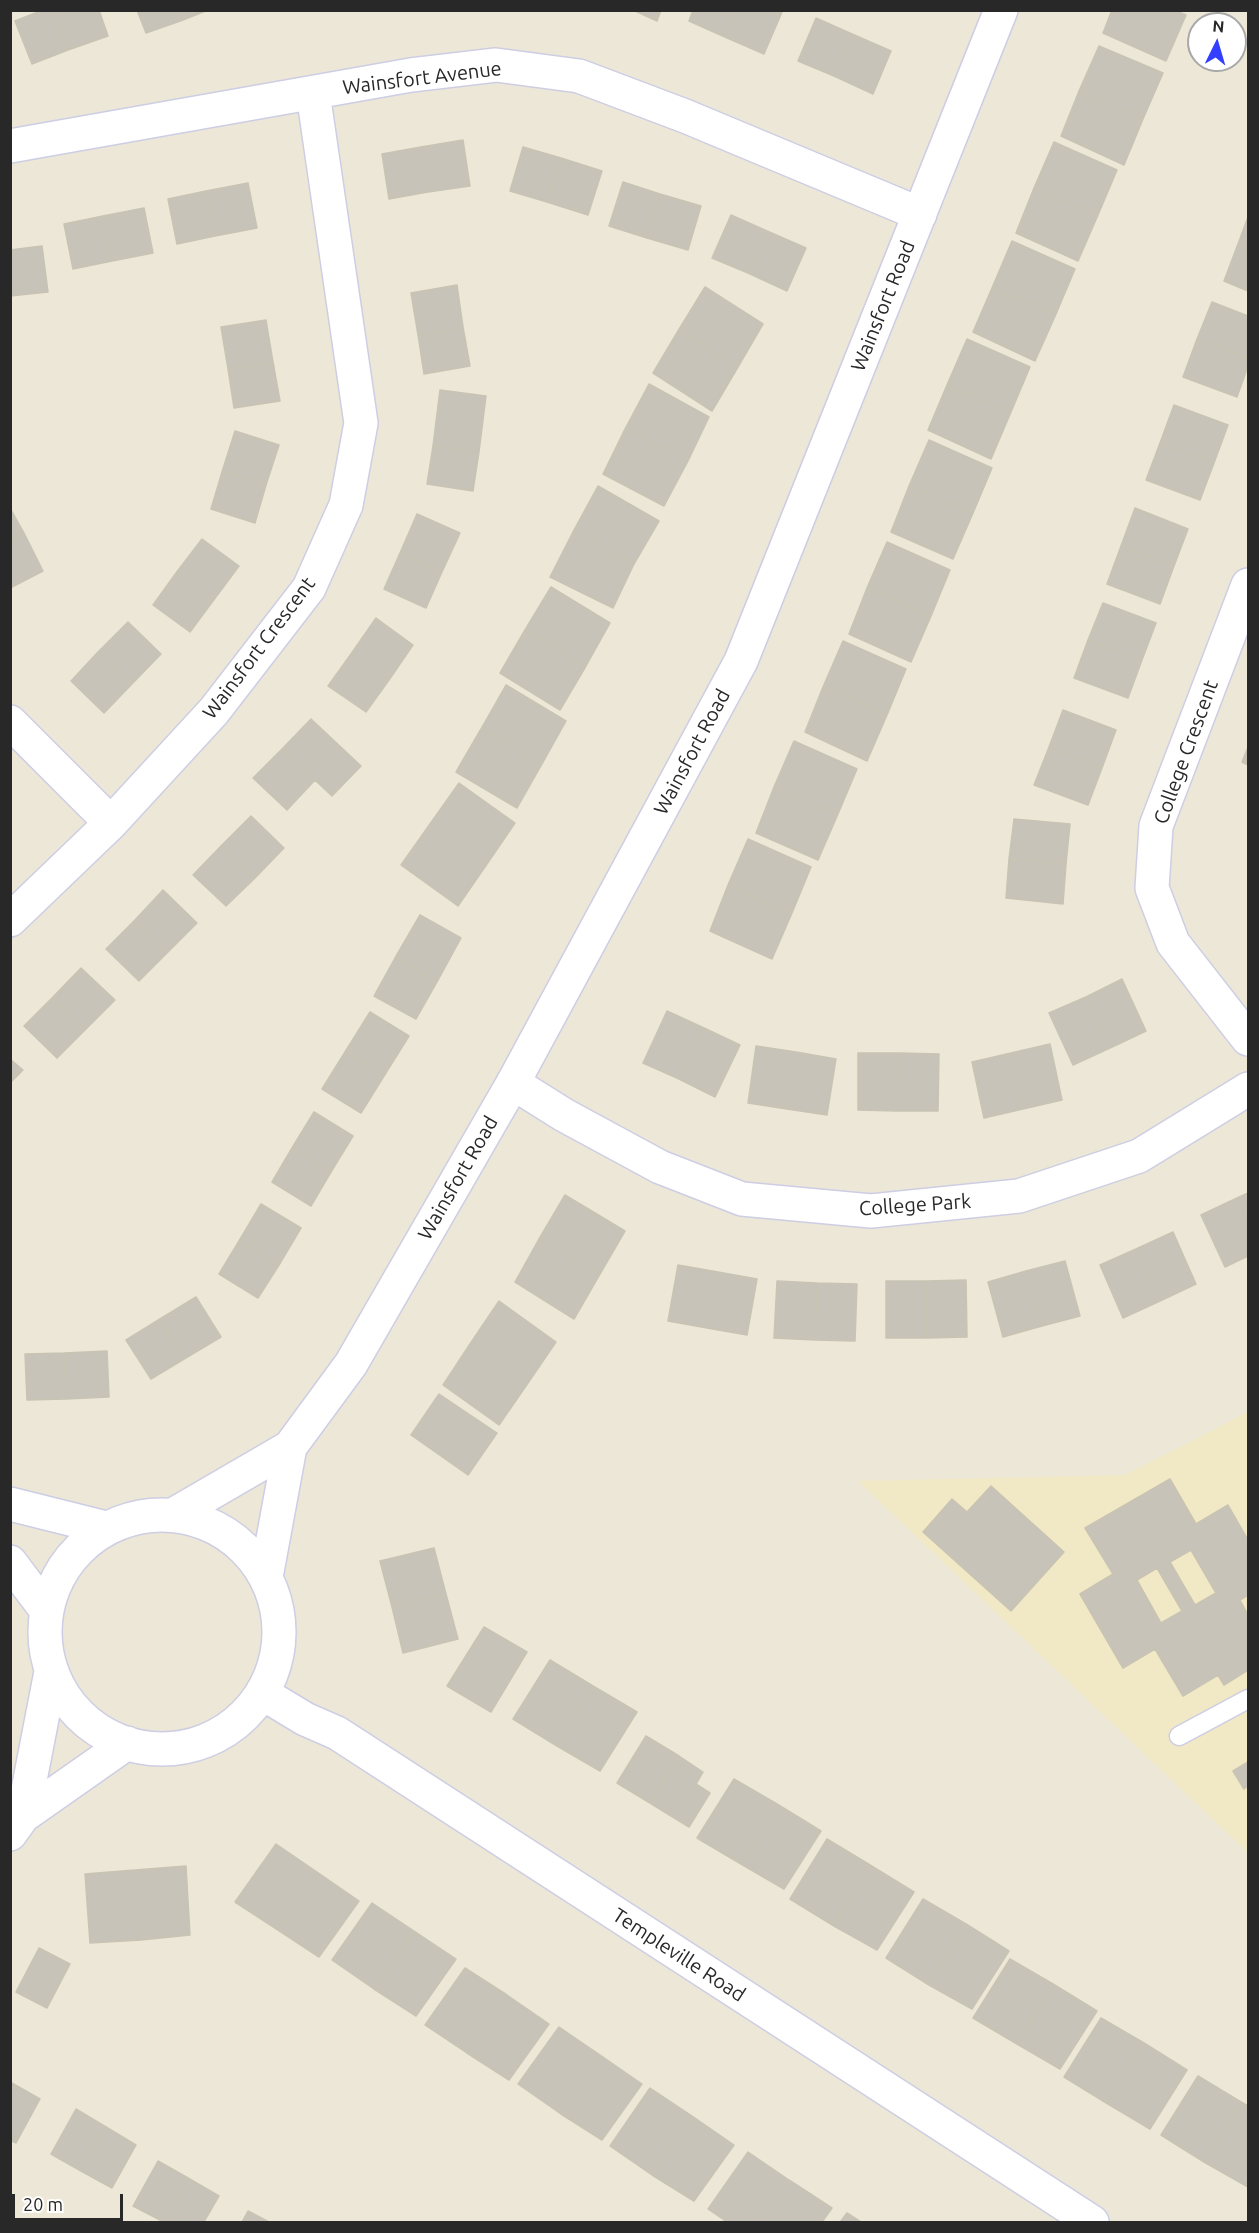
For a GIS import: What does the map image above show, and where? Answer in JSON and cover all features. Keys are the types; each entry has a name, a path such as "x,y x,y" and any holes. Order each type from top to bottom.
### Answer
{"main road":[{"name":"Wainsfort Road","path":"173,1515 290,1447 351,1364 513,1083 741,661 1001,10"},
{"name":"Wainsfort Avenue","path":"10,146 411,75 496,65 579,76 920,214"},
{"name":"Wainsfort Crescent","path":"10,920 111,823 214,711 309,588 346,505 361,423 313,93"},
{"name":"College Crescent","path":"1248,585 1156,826 1152,888 1173,943 1248,1039"},
{"path":"10,722 111,823"},
{"name":"College Park","path":"513,1083 564,1115 660,1167 742,1199 870,1211 1019,1196 1139,1156 1248,1089"},
{"name":"Wainsfort Road","path":"266,1577 290,1447"},
{"path":"10,1504 106,1528"},
{"path":"150,1515 173,1515 196,1519 231,1536 254,1558 266,1577 275,1598 279,1621 279,1643 275,1665 262,1693 240,1720 222,1733 202,1743 180,1748 158,1749 127,1743 94,1728 77,1713 62,1694 51,1672 45,1648 46,1611 57,1578 72,1556 87,1541 106,1528 128,1519 150,1515"},
{"path":"10,1562 46,1611"},
{"path":"17,1825 51,1672"},
{"name":"Templeville Road","path":"262,1693 305,1719 337,1733 1092,2223"},
{"path":"17,1825 127,1743"}],"lane":[{"path":"1179,1736 1248,1699"}],"shaded area":[{"path":"1248,1412 1248,1853 858,1481 1125,1475"}],"building":[{"path":"43,10 53,10 68,50 32,64 15,21"},
{"path":"53,10 99,10 108,36 68,50"},
{"path":"137,10 179,10 183,20 146,33"},
{"path":"179,10 208,10 183,20"},
{"path":"633,10 661,10 657,21"},
{"path":"693,10 736,10 725,37 689,21"},
{"path":"736,10 782,12 764,54 725,37"},
{"path":"1112,10 1174,10 1186,15 1166,61 1103,33"},
{"path":"816,18 852,34 834,76 798,61"},
{"path":"852,34 891,51 873,94 834,76"},
{"path":"1099,46 1163,73 1143,119 1079,91"},
{"path":"1079,91 1143,119 1124,165 1061,136"},
{"path":"463,140 470,186 428,192 421,147"},
{"path":"1054,142 1117,170 1098,215 1034,188"},
{"path":"421,147 428,192 389,199 382,154"},
{"path":"523,147 561,158 547,202 510,191"},
{"path":"561,158 602,171 588,215 547,202"},
{"path":"623,182 660,194 647,238 609,226"},
{"path":"248,183 257,228 215,236 206,191"},
{"path":"1034,188 1098,215 1078,261 1016,233"},
{"path":"206,191 215,236 177,244 168,199"},
{"path":"660,194 701,206 688,250 647,238"},
{"path":"144,208 153,253 112,261 103,216"},
{"path":"731,215 767,231 748,273 712,258"},
{"path":"103,216 112,261 73,269 64,224"},
{"path":"1248,217 1248,248 1238,244"},
{"path":"767,231 806,248 787,291 748,273"},
{"path":"1012,241 1075,269 1056,314 992,288"},
{"path":"1238,244 1248,248 1248,291 1224,281"},
{"path":"42,246 48,292 10,296 10,250"},
{"path":"457,285 463,327 418,335 411,293"},
{"path":"705,287 763,324 738,367 678,331"},
{"path":"992,288 1056,314 1035,361 973,332"},
{"path":"1212,302 1248,316 1248,358 1197,339"},
{"path":"266,320 273,362 228,369 221,327"},
{"path":"463,327 470,366 424,374 418,335"},
{"path":"678,331 738,367 712,411 653,373"},
{"path":"967,339 1030,367 1011,412 947,385"},
{"path":"1197,339 1248,358 1248,366 1237,397 1183,377"},
{"path":"273,362 280,401 234,408 228,369"},
{"path":"649,384 709,417 688,461 625,429"},
{"path":"947,385 1011,412 991,459 928,430"},
{"path":"440,390 486,396 479,452 433,446"},
{"path":"1174,405 1228,425 1214,463 1160,443"},
{"path":"625,429 688,461 664,506 603,474"},
{"path":"235,431 279,445 266,485 222,472"},
{"path":"929,440 992,468 973,513 909,486"},
{"path":"1160,443 1214,463 1200,500 1146,480"},
{"path":"433,446 479,452 473,491 427,484"},
{"path":"222,472 266,485 255,523 211,509"},
{"path":"598,486 659,521 634,564 574,530"},
{"path":"909,486 973,513 953,559 891,532"},
{"path":"10,508 24,533 10,540"},
{"path":"1135,508 1188,529 1174,566 1121,546"},
{"path":"417,514 460,533 442,572 400,553"},
{"path":"574,530 634,564 613,608 550,577"},
{"path":"24,533 43,571 10,588 10,540"},
{"path":"202,539 239,566 213,601 176,573"},
{"path":"887,542 950,570 931,616 867,588"},
{"path":"1121,546 1174,566 1160,604 1107,584"},
{"path":"400,553 442,572 426,608 384,589"},
{"path":"176,573 213,601 190,632 153,605"},
{"path":"551,587 610,623 586,666 525,630"},
{"path":"867,588 931,616 911,662 849,634"},
{"path":"1103,603 1156,623 1142,660 1088,640"},
{"path":"376,618 413,645 389,680 351,654"},
{"path":"128,622 161,654 131,685 98,652"},
{"path":"525,630 586,666 560,710 500,673"},
{"path":"1088,640 1142,660 1128,698 1074,678"},
{"path":"843,641 906,669 887,715 823,687"},
{"path":"98,652 131,685 104,713 71,681"},
{"path":"351,654 389,680 366,712 328,686"},
{"path":"506,685 566,721 542,764 481,729"},
{"path":"823,687 887,715 867,761 805,732"},
{"path":"1063,710 1116,730 1102,768 1049,747"},
{"path":"311,719 361,766 332,796 282,749"},
{"path":"481,729 542,764 517,808 456,772"},
{"path":"794,741 857,769 838,814 774,787"},
{"path":"1049,747 1102,768 1088,805 1034,785"},
{"path":"1248,747 1248,765 1242,762"},
{"path":"282,749 315,780 287,810 253,778"},
{"path":"459,783 515,823 487,864 430,824"},
{"path":"774,787 838,814 818,860 756,833"},
{"path":"251,816 284,848 254,879 221,846"},
{"path":"1014,819 1070,824 1066,864 1009,859"},
{"path":"430,824 487,864 458,906 401,865"},
{"path":"748,839 811,867 792,913 728,885"},
{"path":"221,846 254,879 226,906 193,875"},
{"path":"1009,859 1066,864 1063,904 1006,898"},
{"path":"728,885 792,913 772,959 710,931"},
{"path":"163,890 197,923 167,953 134,921"},
{"path":"420,915 461,938 437,982 395,958"},
{"path":"134,921 167,953 139,981 106,949"},
{"path":"395,958 437,982 416,1019 374,996"},
{"path":"81,968 115,1000 85,1030 52,998"},
{"path":"1122,979 1146,1031 1110,1048 1086,997"},
{"path":"1086,997 1110,1048 1073,1065 1049,1013"},
{"path":"52,998 85,1030 57,1058 24,1026"},
{"path":"667,1011 704,1028 679,1079 643,1063"},
{"path":"370,1012 409,1036 384,1076 345,1052"},
{"path":"704,1028 740,1045 715,1097 679,1079"},
{"path":"1050,1044 1062,1100 1023,1109 1011,1053"},
{"path":"756,1046 796,1052 787,1109 748,1103"},
{"path":"345,1052 384,1076 361,1113 322,1089"},
{"path":"796,1052 836,1059 827,1115 787,1109"},
{"path":"858,1053 899,1053 897,1111 858,1110"},
{"path":"899,1053 939,1054 938,1111 897,1111"},
{"path":"1011,1053 1023,1109 984,1118 972,1062"},
{"path":"10,1059 23,1070 10,1083"},
{"path":"314,1112 353,1136 331,1172 292,1148"},
{"path":"292,1148 331,1172 311,1206 272,1182"},
{"path":"1248,1193 1248,1223 1237,1198"},
{"path":"565,1195 625,1231 600,1274 539,1239"},
{"path":"1237,1198 1248,1223 1248,1256 1225,1267 1201,1215"},
{"path":"261,1204 301,1228 279,1265 239,1241"},
{"path":"1173,1232 1196,1284 1160,1301 1136,1249"},
{"path":"539,1239 600,1274 574,1319 515,1282"},
{"path":"239,1241 279,1265 258,1298 219,1274"},
{"path":"1136,1249 1160,1301 1123,1318 1100,1265"},
{"path":"1065,1261 1080,1316 1042,1326 1026,1271"},
{"path":"678,1265 718,1272 707,1328 668,1321"},
{"path":"1026,1271 1042,1326 1003,1337 988,1282"},
{"path":"718,1272 757,1279 747,1335 707,1328"},
{"path":"966,1280 967,1337 927,1338 926,1281"},
{"path":"777,1281 817,1283 815,1340 774,1338"},
{"path":"886,1281 926,1281 927,1338 886,1338"},
{"path":"817,1283 857,1284 855,1341 815,1340"},
{"path":"196,1297 221,1337 184,1359 160,1319"},
{"path":"499,1301 556,1342 528,1383 470,1344"},
{"path":"160,1319 184,1359 151,1379 126,1340"},
{"path":"470,1344 528,1383 499,1425 443,1385"},
{"path":"107,1351 109,1397 66,1399 64,1353"},
{"path":"64,1353 66,1399 27,1400 25,1354"},
{"path":"439,1394 497,1433 468,1475 411,1435"},
{"path":"1170,1479 1196,1524 1228,1505 1248,1540 1248,1595 1240,1600 1248,1615 1248,1670 1224,1685 1218,1675 1183,1696 1155,1649 1123,1668 1080,1594 1113,1574 1085,1528","holes":["1191,1550 1216,1593 1195,1605 1170,1562","1157,1568 1182,1611 1161,1623 1137,1580"]},
{"path":"991,1486 1064,1552 1011,1611 923,1532 952,1499 967,1512"},
{"path":"434,1548 446,1594 392,1607 380,1561"},
{"path":"446,1594 458,1639 403,1653 392,1607"},
{"path":"484,1627 527,1652 491,1712 447,1686"},
{"path":"550,1660 593,1686 557,1746 513,1719"},
{"path":"593,1686 637,1712 600,1771 557,1746"},
{"path":"646,1736 679,1756 650,1803 617,1783"},
{"path":"679,1756 703,1772 696,1784 710,1793 689,1827 650,1803"},
{"path":"1248,1762 1248,1786 1244,1789 1233,1771"},
{"path":"734,1779 777,1804 741,1864 697,1838"},
{"path":"777,1804 821,1831 784,1889 741,1864"},
{"path":"827,1839 870,1865 834,1926 790,1899"},
{"path":"276,1844 317,1872 278,1930 235,1902"},
{"path":"870,1865 914,1892 877,1950 834,1926"},
{"path":"186,1866 190,1935 141,1940 135,1870"},
{"path":"135,1870 141,1940 90,1943 85,1874"},
{"path":"317,1872 359,1901 319,1957 278,1930"},
{"path":"923,1899 966,1924 929,1985 886,1958"},
{"path":"372,1903 414,1931 374,1989 332,1960"},
{"path":"966,1924 1009,1951 972,2009 929,1985"},
{"path":"414,1931 456,1959 416,2016 374,1989"},
{"path":"39,1948 70,1964 47,2008 16,1992"},
{"path":"1010,1959 1053,1984 1017,2044 973,2018"},
{"path":"465,1968 507,1995 467,2053 425,2025"},
{"path":"1053,1984 1097,2011 1060,2069 1017,2044"},
{"path":"507,1995 549,2024 509,2080 467,2053"},
{"path":"1101,2018 1144,2043 1108,2104 1064,2077"},
{"path":"559,2027 600,2055 561,2114 518,2084"},
{"path":"1144,2043 1187,2070 1150,2129 1108,2104"},
{"path":"600,2055 642,2084 602,2140 561,2114"},
{"path":"1198,2076 1241,2102 1204,2162 1161,2135"},
{"path":"10,2082 40,2099 16,2143 10,2140"},
{"path":"650,2088 692,2116 652,2175 610,2146"},
{"path":"1241,2102 1248,2106 1248,2187 1204,2162"},
{"path":"76,2109 106,2127 81,2171 51,2154"},
{"path":"692,2116 734,2145 694,2201 652,2175"},
{"path":"106,2127 136,2145 112,2188 81,2171"},
{"path":"748,2152 789,2180 761,2222 727,2222 708,2209"},
{"path":"158,2161 188,2178 164,2222 133,2206"},
{"path":"188,2178 219,2196 204,2222 164,2222"},
{"path":"789,2180 832,2208 822,2222 761,2222"},
{"path":"248,2211 269,2222 242,2222"},
{"path":"847,2213 861,2222 840,2222"}]}
